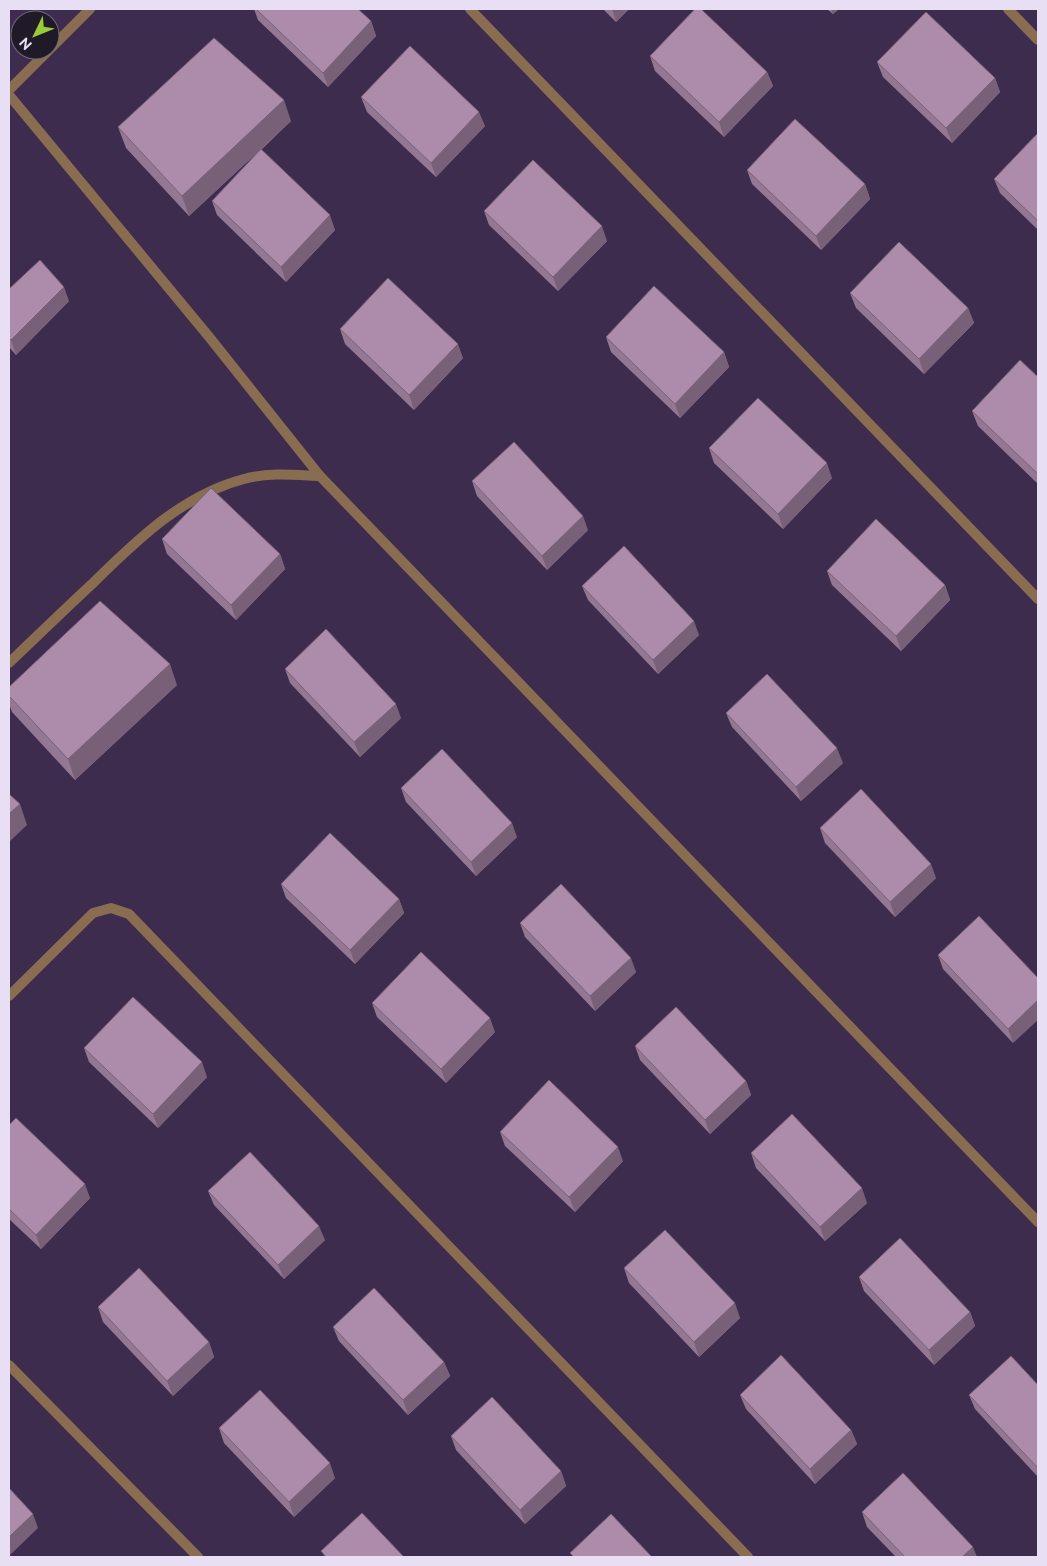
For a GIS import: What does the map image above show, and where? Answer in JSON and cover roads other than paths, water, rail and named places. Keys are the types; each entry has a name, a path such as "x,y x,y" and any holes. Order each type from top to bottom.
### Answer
{"street":[{"path":"60,40 90,9"},
{"path":"470,9 1038,599"},
{"path":"1008,9 1038,40"},
{"path":"9,90 40,60"},
{"path":"9,95 210,338 320,476 1038,1222"},
{"path":"9,663 145,533 178,509 220,487 245,478 276,474 320,476"},
{"path":"9,996 93,913 111,908 129,914 748,1557"},
{"path":"9,1365 198,1557"}]}
